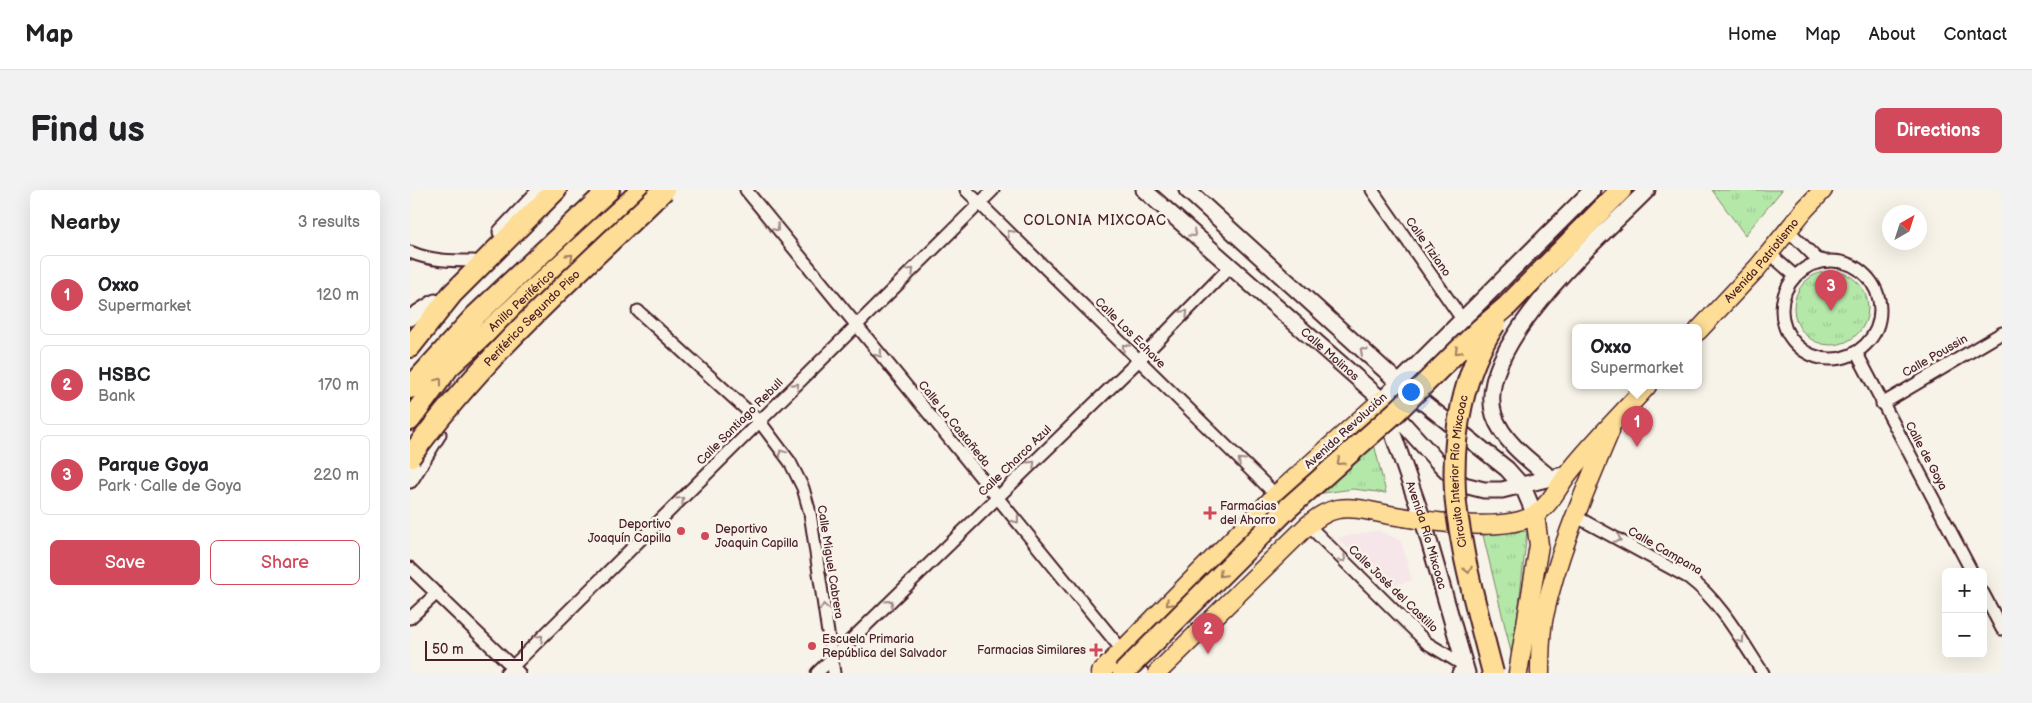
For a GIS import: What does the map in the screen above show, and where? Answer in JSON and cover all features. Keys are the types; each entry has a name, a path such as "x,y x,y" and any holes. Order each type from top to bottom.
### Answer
{"highway":[{"path":"410,347 482,257 556,190"},
{"path":"410,374 469,310 590,190"},
{"name":"Anillo Periférico","path":"410,388 475,316 609,190"},
{"name":"Anillo Periférico","path":"410,420 450,367 642,190"},
{"name":"Periférico Segundo Piso","path":"410,457 428,431 479,371 664,190"},
{"path":"1123,673 1283,514 1397,411 1480,329 1507,306 1621,190"},
{"path":"612,251 622,208"},
{"name":"Circuito Interior Río Mixcoac","path":"1493,673 1457,517 1455,457 1464,395 1473,367 1488,335 1507,306"},
{"path":"462,356 507,353"}],"main road":[{"path":"410,334 435,302 482,257 541,190"},
{"path":"410,480 450,414 478,381 674,190"},
{"name":"Calle Molinos","path":"1144,190 1382,400 1436,460 1464,485 1493,491 1523,487 1559,477"},
{"name":"Calle Molinos","path":"1186,190 1399,383 1507,469 1523,487 1535,515"},
{"name":"Avenida Revolución","path":"1100,673 1276,495 1382,400 1592,190"},
{"path":"1559,477 1512,443 1498,423 1492,401 1493,383 1498,366 1520,326 1556,283 1647,190"},
{"name":"Avenida Patriotismo","path":"1702,327 1769,253 1805,208 1823,190"},
{"path":"410,318 435,302"},
{"path":"1157,673 1308,525 1324,514 1340,508 1360,509 1423,520 1486,524 1515,521 1535,515 1546,506 1559,477 1644,389"},
{"name":"Avenida Río Mixcoac","path":"1382,400 1423,520 1463,671"},
{"path":"1540,673 1544,617 1557,566 1575,516 1614,422"},
{"path":"1518,673 1539,545 1535,515"}],"street":[{"name":"Calle La Castañeda","path":"746,190 997,498 1143,673"},
{"name":"Calle Los Echave","path":"966,190 1276,495"},
{"name":"Calle Santiago Rebull","path":"512,671 575,602 760,422 993,190"},
{"name":"Calle Tiziano","path":"1372,190 1462,319"},
{"path":"1788,230 1817,259 1842,262 1858,269 1871,280 1878,296 1880,313 1876,330 1867,344 1843,358 1824,358 1805,352 1786,330 1782,310 1785,291 1795,276 1806,267 1825,261"},
{"path":"410,252 424,258 448,262 482,257"},
{"path":"1769,253 1795,276"},
{"name":"Calle Charco Azul","path":"818,673 1138,361 1230,267"},
{"name":"Calle Miguel Cabrera","path":"638,311 760,422 790,462 803,488 810,514 834,673"},
{"name":"Calle Poussin","path":"1882,404 2002,333"},
{"name":"Calle de Goya","path":"1856,352 1970,568"},
{"name":"Calle Campana","path":"1575,516 1689,578 1703,589 1715,602 1763,673"},
{"name":"Calle José del Castillo","path":"1308,525 1428,643 1463,671"},
{"path":"410,568 437,593 512,671"},
{"path":"410,618 437,593"},
{"path":"1987,601 2002,629"}],"shaded area":[{"path":"1378,530 1401,541 1412,580 1389,587 1337,538"}],"green space":[{"path":"1712,190 1782,190 1745,235"},
{"path":"1831,271 1852,277 1862,287 1868,308 1862,329 1852,339 1831,345 1810,339 1800,329 1794,308 1800,287 1810,277"},
{"path":"1374,444 1386,493 1353,489 1323,493"},
{"path":"1527,531 1513,660 1483,535"}],"place":[{"name":"Parque Goya","path":"1831,311"},
{"name":"Oxxo","path":"1637,447"},
{"name":"Farmacias del Ahorro","path":"1210,513"},
{"name":"Deportivo Joaquín Capilla","path":"681,531"},
{"name":"Deportivo Joaquin Capilla","path":"705,536"},
{"name":"Escuela Primaria República del Salvador","path":"812,646"},
{"name":"Farmacias Similares","path":"1096,650"},
{"name":"HSBC","path":"1208,654"}],"district":[{"name":"COLONIA MIXCOAC","path":"1095,220"}]}
